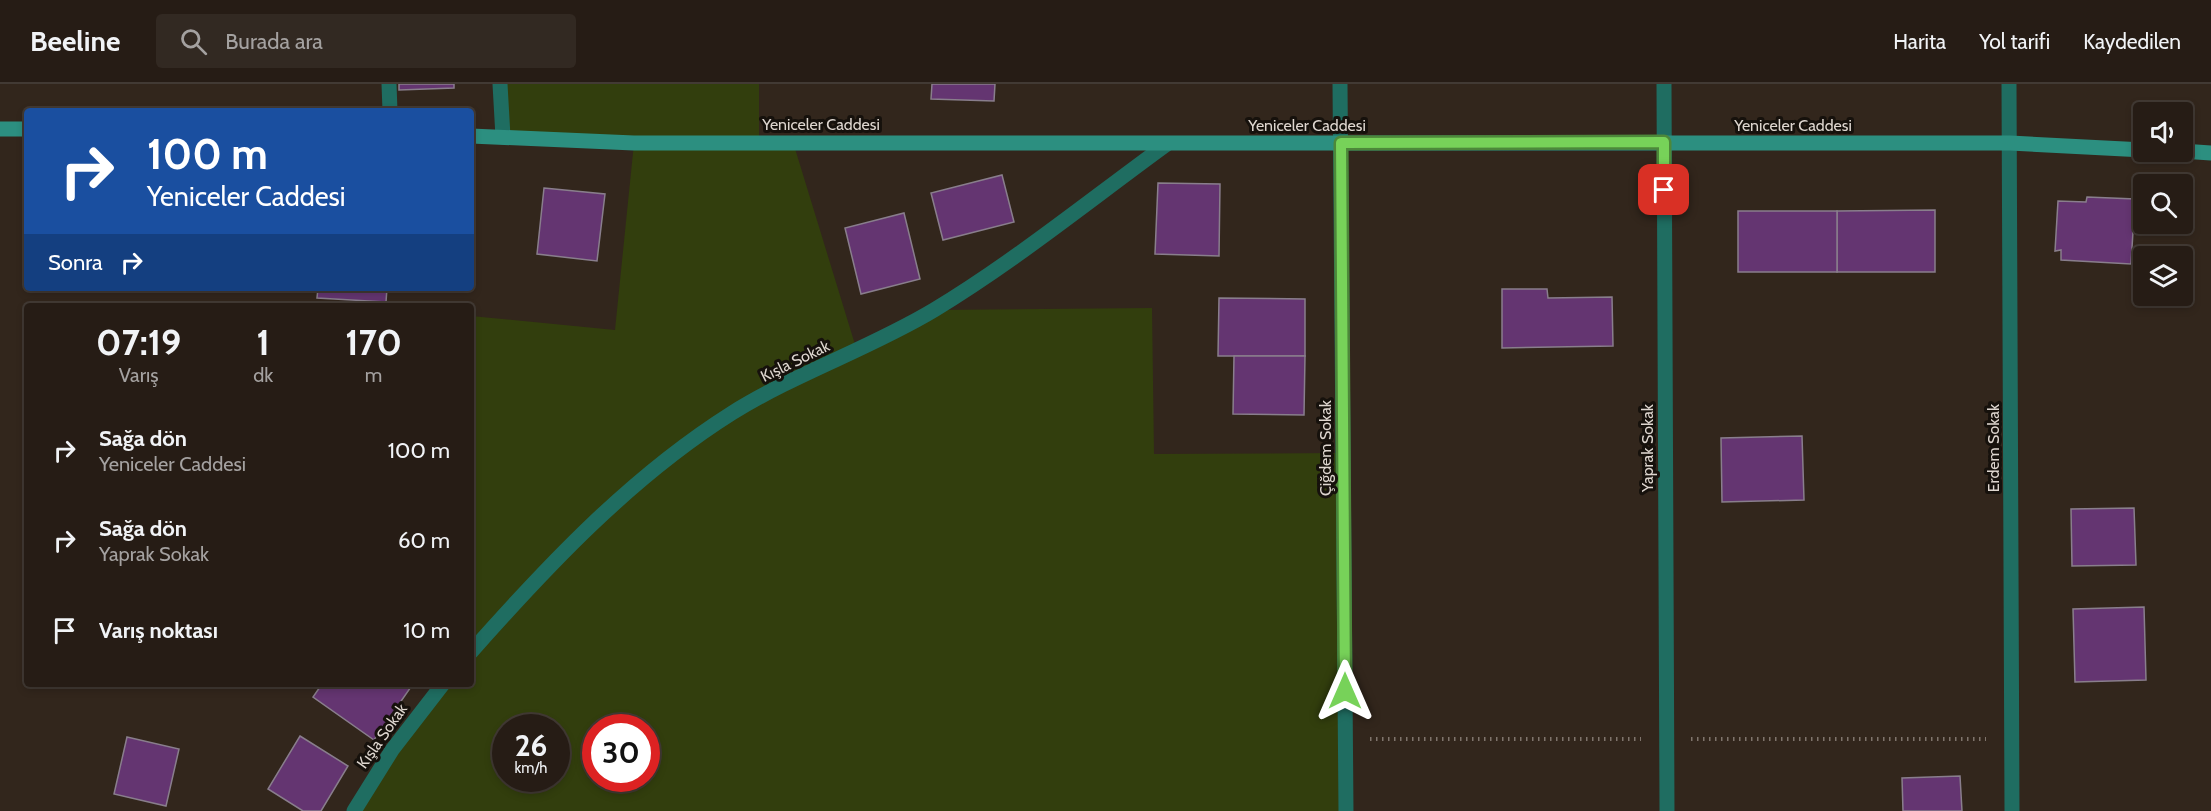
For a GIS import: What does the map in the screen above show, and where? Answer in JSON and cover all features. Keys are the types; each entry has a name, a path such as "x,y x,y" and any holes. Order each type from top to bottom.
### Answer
{"street":[{"path":"389,84 390,108"},
{"path":"500,84 503,137"},
{"name":"Çiğdem Sokak","path":"1340,84 1346,811"},
{"name":"Yaprak Sokak","path":"1664,84 1667,811"},
{"name":"Erdem Sokak","path":"2009,84 2012,811"},
{"path":"0,129 24,129"},
{"name":"Yeniceler Caddesi","path":"474,136 634,143 2010,143 2133,149"},
{"name":"Kışla Sokak","path":"474,648 565,549 621,498 676,453 732,413 934,310 1005,263 1167,144"},
{"path":"2193,152 2211,153"},
{"name":"Kışla Sokak","path":"354,811 392,750 441,687"}],"green space":[{"path":"500,84 759,84 759,141 793,142 857,351 934,310 1152,308 1154,454 1343,453 1346,811 354,811 441,687 474,687 474,316 615,330 634,143 503,137"}],"building":[{"path":"399,84 454,84 454,88 399,90"},
{"path":"932,84 995,84 994,101 931,99"},
{"path":"1002,175 1014,222 943,240 931,193"},
{"path":"1158,183 1220,184 1219,256 1155,254"},
{"path":"544,188 605,194 597,261 537,254"},
{"path":"2087,197 2133,199 2131,264 2061,260 2061,250 2055,251 2058,201 2086,202"},
{"path":"1935,210 1935,272 1837,272 1837,211"},
{"path":"1738,211 1837,211 1837,272 1738,272"},
{"path":"904,213 920,279 861,294 845,228"},
{"path":"1502,289 1547,289 1548,298 1612,297 1613,346 1502,348"},
{"path":"318,291 387,291 386,302 317,298"},
{"path":"1219,298 1305,299 1305,356 1218,356"},
{"path":"1234,356 1305,356 1304,415 1233,414"},
{"path":"1802,436 1804,500 1722,502 1721,438"},
{"path":"2134,508 2136,565 2072,566 2071,509"},
{"path":"2144,607 2146,680 2075,682 2073,609"},
{"path":"320,687 411,687 374,740 313,697"},
{"path":"300,736 348,766 321,811 303,811 268,789"},
{"path":"127,737 179,749 166,806 114,794"},
{"path":"1960,776 1962,811 1903,811 1902,778"}],"route":[{"path":"1345,691 1341,143 1664,142 1664,190"}]}
